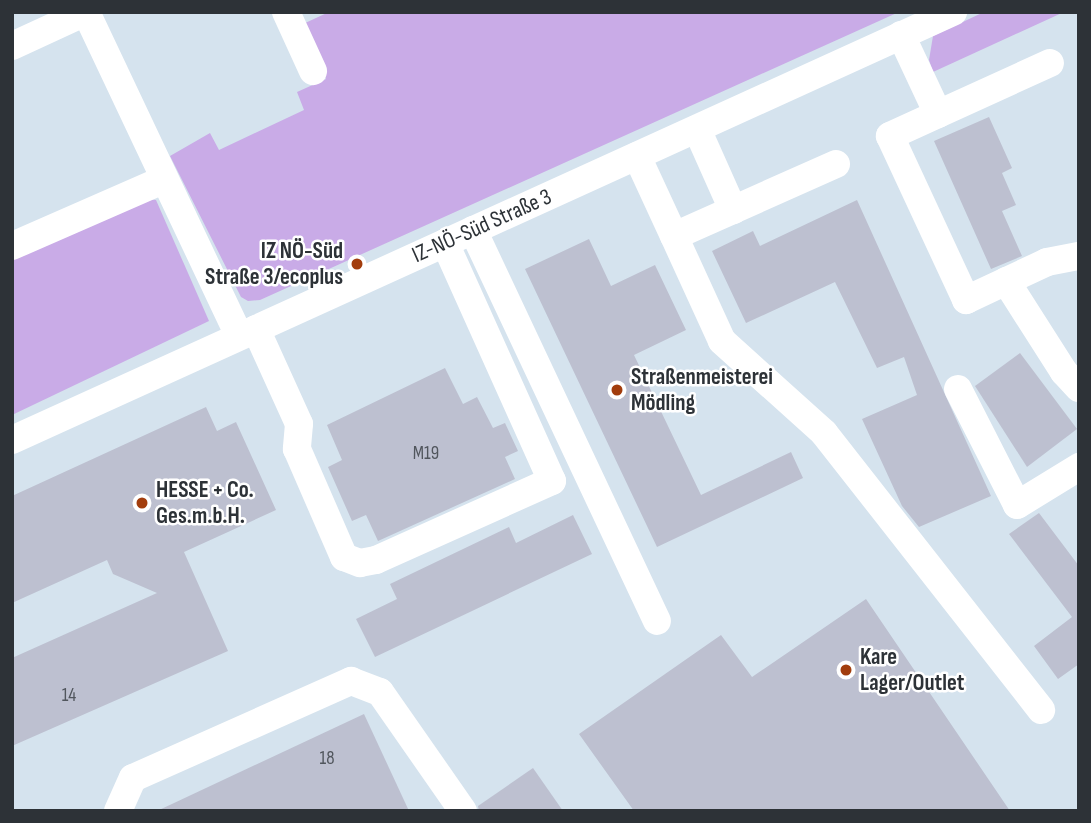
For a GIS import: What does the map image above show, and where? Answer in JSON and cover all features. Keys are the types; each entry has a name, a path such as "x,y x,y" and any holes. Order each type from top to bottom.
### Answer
{"street":[{"path":"12,46 86,12 163,180 299,424 297,449 344,556 360,563 376,560 552,481 445,243"},
{"path":"286,12 313,71"},
{"name":"IZ-NÖ-Süd Straße 3","path":"12,440 953,12"},
{"path":"901,35 938,114"},
{"path":"1050,63 890,136 966,300 1047,262 1079,256"},
{"path":"696,129 733,210"},
{"path":"637,156 722,341 824,433 1041,710"},
{"path":"674,236 836,164"},
{"path":"12,246 163,180"},
{"path":"472,230 657,621"},
{"path":"1006,281 1064,372 1079,388"},
{"path":"958,389 1017,505 1079,467"},
{"path":"118,811 133,778 351,681 380,692 463,811"}],"shaded area":[{"path":"329,12 899,12 260,300 248,301 241,297 170,156 210,133 219,150 304,110 297,92 326,79 303,24"},
{"path":"984,12 1064,12 933,72 929,60 933,36"},
{"path":"136,198 156,200 209,321 12,415 12,254"}],"building":[{"path":"989,117 1012,168 1002,173 1016,205 1002,211 1022,256 991,269 934,141"},
{"path":"857,200 991,496 919,527 902,506 862,419 917,395 904,357 877,368 835,282 746,323 712,251 753,231 760,246"},
{"name":"Straßenmeisterei Mödling","path":"589,239 611,286 655,265 686,330 634,355 701,495 791,452 803,478 657,547 525,269"},
{"path":"1020,353 1077,429 1027,467 975,386"},
{"path":"445,368 463,404 477,397 493,428 505,423 518,451 505,457 515,479 378,541 366,515 352,521 328,467 342,460 327,425"},
{"name":"HESSE + Co. Ges.m.b.H.","path":"206,407 217,431 236,422 276,510 184,552 228,651 12,746 12,658 157,593 113,574 107,560 12,603 12,496"},
{"path":"1039,513 1079,566 1079,664 1058,679 1034,646 1072,617 1009,534"},
{"path":"573,515 592,554 375,657 356,619 397,599 390,584 509,527 516,543"},
{"path":"866,599 1010,811 634,811 579,734 721,635 752,677"},
{"path":"364,714 409,811 157,811"},
{"path":"533,768 563,811 479,811 478,806"}],"place":[{"name":"IZ NÖ-Süd Straße 3/ecoplus","path":"357,264"},
{"name":"Straßenmeisterei Mödling","path":"617,390"},
{"name":"HESSE + Co. Ges.m.b.H.","path":"142,503"},
{"name":"Kare Lager/Outlet","path":"846,670"}]}
